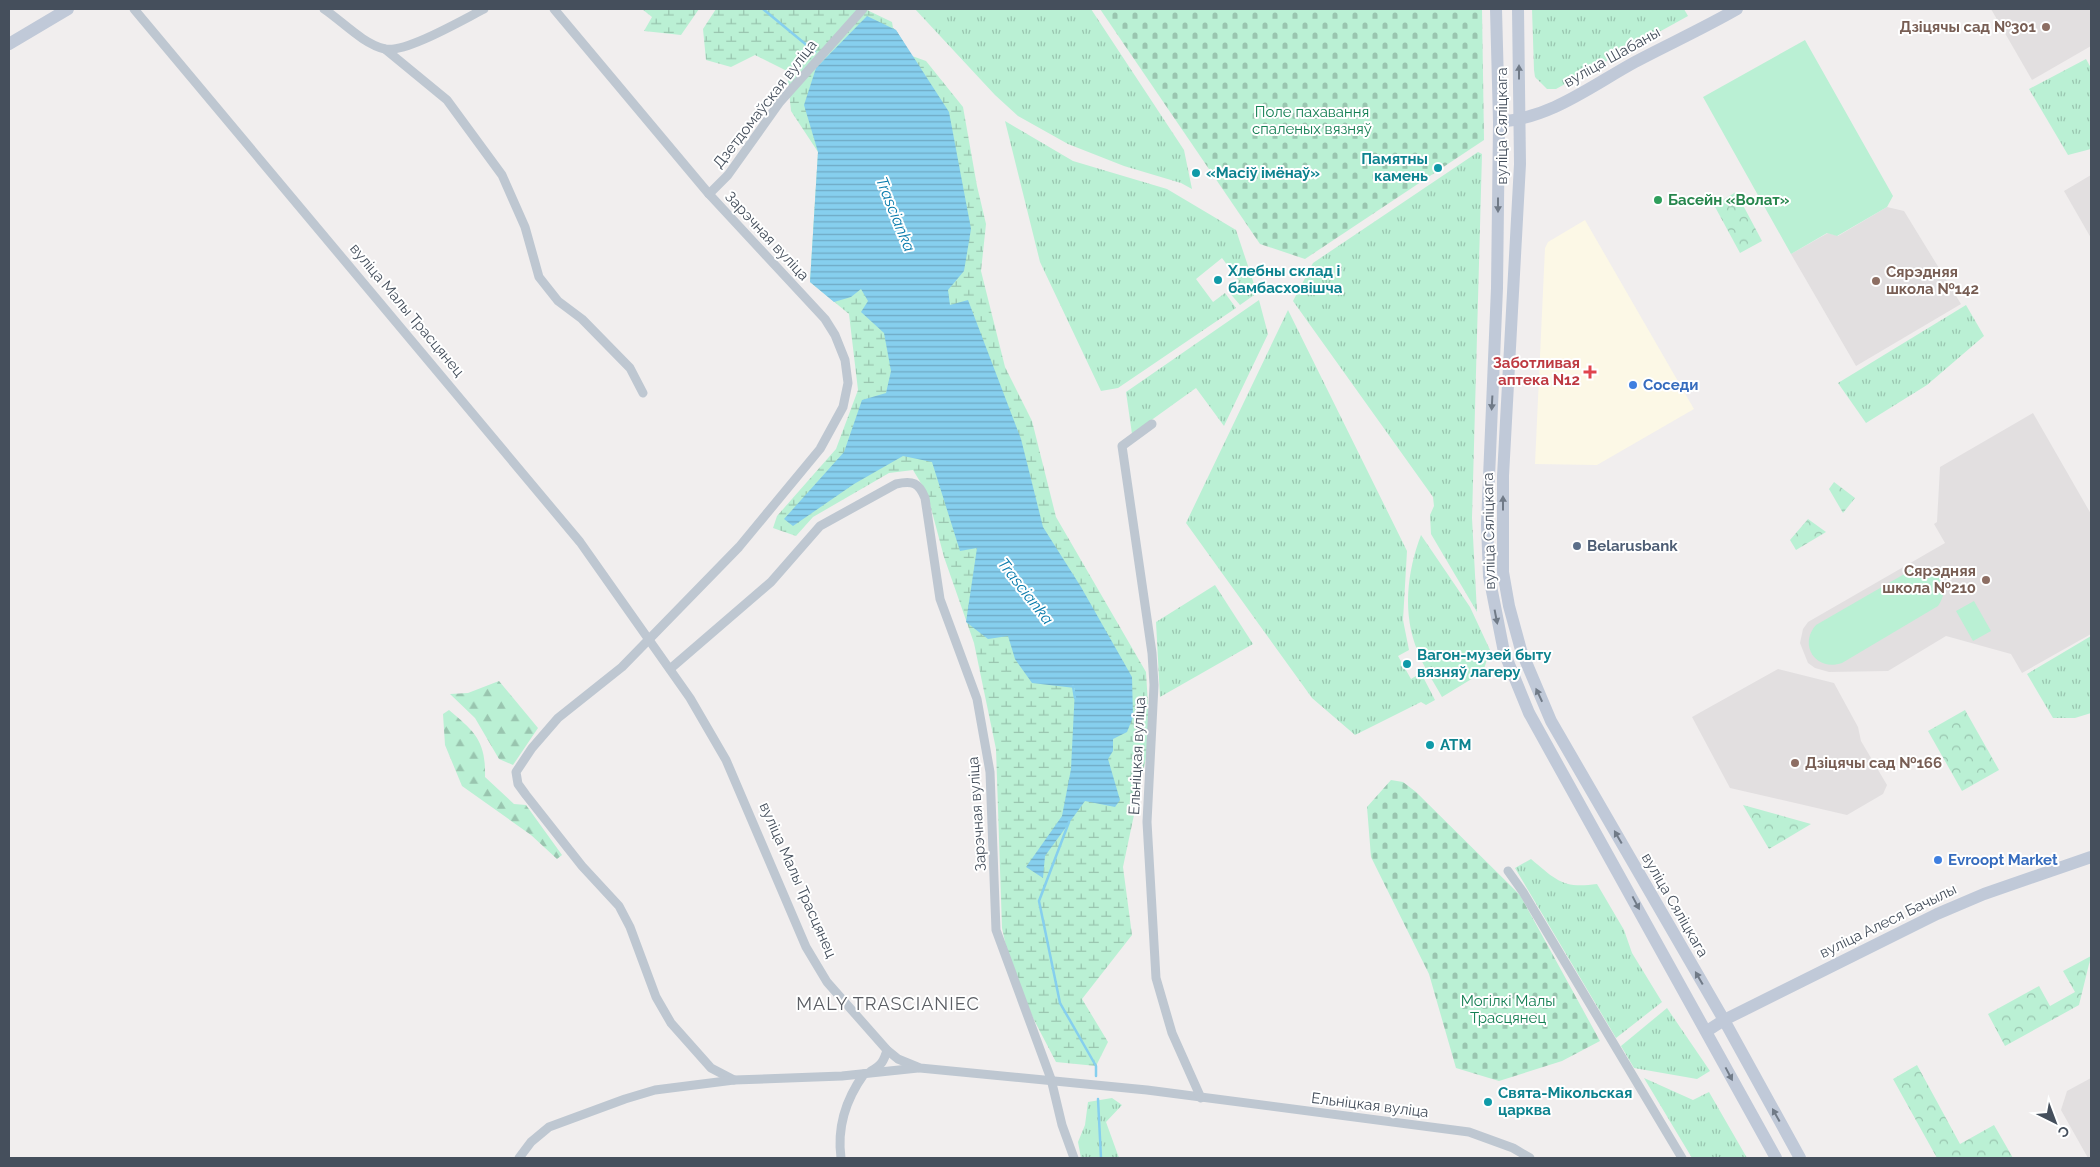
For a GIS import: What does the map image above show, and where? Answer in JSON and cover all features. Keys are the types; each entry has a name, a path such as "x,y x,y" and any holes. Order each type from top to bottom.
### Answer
{"main road":[{"path":"9,44 68,9"},
{"name":"вуліца Сяліцкага","path":"1496,9 1499,122 1498,288 1487,525 1489,576 1504,652 1529,713 1776,1158"},
{"name":"вуліца Сяліцкага","path":"1518,9 1520,120 1514,294 1504,476 1503,572 1509,606 1521,650 1551,721 1724,1020 1800,1158"},
{"name":"вуліца Шабаны","path":"1499,122 1520,120 1552,110 1634,62 1737,9"},
{"name":"вуліца Алеся Бачылы","path":"1707,1031 1724,1020 1936,914 1984,894 2091,857"}],"street":[{"name":"вуліца Малы Трасцянец","path":"134,9 574,535 649,637 690,698 738,784 806,947 835,993 887,1050 898,1059 920,1068 1051,1079"},
{"path":"324,9 349,29 386,49 447,100 502,175 525,227 539,277 558,301 582,318 630,368 643,393"},
{"path":"386,49 403,48 484,9"},
{"name":"Зарэчная вуліца","path":"554,9 709,194 825,319 835,335 845,360 848,376 846,395 835,425 802,473 740,547 649,637"},
{"name":"Дзетдомаўская вуліца","path":"709,194 728,175 780,102 863,9"},
{"name":"Ельніцкая вуліца","path":"1152,424 1122,446 1152,653 1154,686 1147,822 1156,978 1172,1033 1201,1098"},
{"name":"Зарэчная вуліца","path":"670,669 771,582 820,526 896,484 907,481 915,482 921,487 925,498 940,599 977,699 984,735 990,772 996,930 1051,1079 1062,1125 1074,1158"},
{"path":"649,637 622,666 558,718 522,762 516,772 517,778 526,795 561,840 619,906 630,927 656,997 671,1023 711,1068 734,1080"},
{"path":"1508,871 1533,909 1682,1158"},
{"path":"841,1158 839,1132 853,1093 864,1074 879,1067 885,1061 887,1050"},
{"path":"519,1158 531,1142 549,1127 587,1112 655,1090 734,1080 864,1074 920,1068"},
{"name":"Ельніцкая вуліца","path":"1051,1079 1469,1132 1513,1148 1530,1158"}],"shaded area":[{"name":"Дзіцячы сад №301","path":"1991,9 2091,9 2091,46 2032,80"},
{"path":"2091,175 2091,238 2064,191"},
{"name":"Сярэдняя школа №142","path":"1887,207 1904,211 1961,304 1856,366 1791,254 1828,233 1838,236"},
{"path":"1585,220 1694,409 1597,465 1535,464 1545,248 1548,242"},
{"name":"Сярэдняя школа №210","path":"2033,413 2091,514 2091,634 2022,673 2011,654 1946,636 1888,671 1829,672 1815,668 1808,663 1800,643 1803,629 1808,622 1945,543 1934,524 1937,522 1940,467"},
{"name":"Дзіцячы сад №166","path":"1778,669 1834,683 1858,727 1861,741 1887,785 1883,794 1847,815 1730,788 1692,717"},
{"path":"2091,1078 2091,1158 2088,1158 2061,1110 2067,1091"}],"green space":[{"path":"642,9 699,9 681,35 644,31 652,17"},
{"path":"716,9 865,9 892,22 893,28 912,56 926,61 963,107 977,186 986,224 981,271 1005,367 1032,421 1056,517 1146,672 1150,739 1123,867 1132,935 1082,999 1108,1042 1096,1066 1056,1062 1033,1018 1009,960 1002,928 996,749 974,643 944,557 927,493 913,470 889,473 813,517 796,536 773,528 777,516 836,449 858,390 849,314 810,282 818,152 791,111 787,71 755,55 731,67 706,60 703,29"},
{"path":"915,9 1091,9 1184,150 1192,189 1181,183 1124,166 1068,144 1018,116 995,95"},
{"name":"Поле пахавання спаленых вязняў","path":"1100,9 1482,9 1484,140 1305,259 1260,244"},
{"path":"1532,9 1684,9 1688,16 1556,89 1547,89 1535,77"},
{"path":"1805,40 1893,196 1887,207 1837,236 1827,233 1791,254 1703,97"},
{"path":"2086,59 2091,68 2091,149 2068,155 2029,89"},
{"path":"1005,121 1073,161 1167,189 1236,230 1257,293 1240,305 1228,291 1239,281 1222,258 1196,279 1213,302 1225,293 1236,308 1118,388 1101,391 1040,262"},
{"path":"1478,152 1482,154 1472,518 1477,612 1431,534 1430,515 1434,506 1433,497 1293,301 1313,263"},
{"path":"1736,192 1762,241 1740,253 1714,205"},
{"path":"1259,300 1268,334 1224,426 1196,388 1132,434 1126,392"},
{"path":"1966,305 1984,336 1927,385 1866,423 1838,383"},
{"path":"1288,310 1407,551 1403,620 1409,650 1398,656 1411,679 1421,673 1435,700 1426,705 1421,702 1355,735 1312,698 1186,523"},
{"path":"1834,482 1855,498 1843,513 1829,489"},
{"path":"1808,519 1826,532 1796,550 1790,540"},
{"path":"1421,535 1470,607 1490,650 1483,672 1442,697 1420,658 1413,638 1408,608 1412,564"},
{"path":"1921,568 1934,573 1942,582 1942,600 1938,606 1842,663 1824,664 1812,655 1809,641 1816,625 1913,569"},
{"path":"1215,585 1253,644 1160,697 1156,622"},
{"path":"1974,601 1991,631 1973,641 1956,611"},
{"path":"2091,636 2091,713 2075,718 2053,718 2027,674"},
{"path":"499,681 538,728 513,765 499,759 475,718 450,694 468,693"},
{"path":"449,710 477,738 483,754 485,777 514,804 526,805 562,855 557,859 531,835 462,786 445,745 443,714"},
{"path":"1965,710 1999,770 1962,791 1928,731"},
{"name":"Могілкі Малы Трасцянец","path":"1391,780 1403,782 1416,792 1520,895 1600,1041 1562,1061 1499,1081 1456,1068 1429,974 1371,857 1367,807"},
{"path":"1743,805 1811,824 1769,849"},
{"path":"1531,859 1554,877 1568,884 1597,884 1624,930 1632,953 1662,1002 1616,1038 1515,868"},
{"path":"2091,956 2079,1005 2005,1046 1988,1014 2039,986 2050,1006 2075,992 2063,971"},
{"path":"1667,1008 1710,1071 1697,1079 1634,1068 1621,1046"},
{"path":"1917,1065 1960,1144 1994,1125 2013,1158 1937,1158 1893,1079"},
{"path":"1644,1078 1693,1100 1709,1092 1747,1158 1692,1158"},
{"path":"1112,1098 1122,1105 1106,1122 1119,1158 1081,1158 1078,1142 1085,1125 1088,1102"}],"water":[{"path":"867,16 896,30 949,112 971,229 964,271 948,290 950,305 968,300 1021,439 1043,527 1081,587 1132,677 1133,717 1127,732 1113,739 1113,751 1108,759 1120,800 1115,807 1085,801 1045,856 1043,878 1026,867 1062,816 1071,769 1075,688 1032,683 1015,659 1008,636 988,639 966,622 977,548 960,551 932,462 903,456 854,484 793,526 784,519 844,452 862,400 886,393 891,371 884,333 861,312 868,301 861,289 851,297 834,302 810,282 818,152 804,105 816,68"}],"waterway":[{"name":"Trascianka","path":"763,9 815,52"},
{"name":"Trascianka","path":"1073,686 1075,698"},
{"name":"Trascianka","path":"1069,822 1039,901 1060,1003 1096,1066 1096,1076"},
{"name":"Trascianka","path":"1098,1099 1101,1158"}],"place":[{"name":"Дзіцячы сад №301","path":"2046,27"},
{"name":"Памятны камень","path":"1438,168"},
{"name":"«Масіў імёнаў»","path":"1196,173"},
{"name":"Басейн «Волат»","path":"1658,200"},
{"name":"Хлебны склад і бамбасховішча","path":"1218,280"},
{"name":"Сярэдняя школа №142","path":"1876,281"},
{"name":"Заботливая аптека N12","path":"1590,372"},
{"name":"Соседи","path":"1633,385"},
{"name":"Belarusbank","path":"1577,546"},
{"name":"Сярэдняя школа №210","path":"1986,580"},
{"name":"Вагон-музей быту вязняў лагеру","path":"1407,664"},
{"name":"АТМ","path":"1430,745"},
{"name":"Дзіцячы сад №166","path":"1795,763"},
{"name":"Evroopt Market","path":"1938,860"},
{"name":"Свята-Мікольская царква","path":"1488,1102"}],"district":[{"name":"MALY TRASCIANIEC","path":"888,1004"}]}
